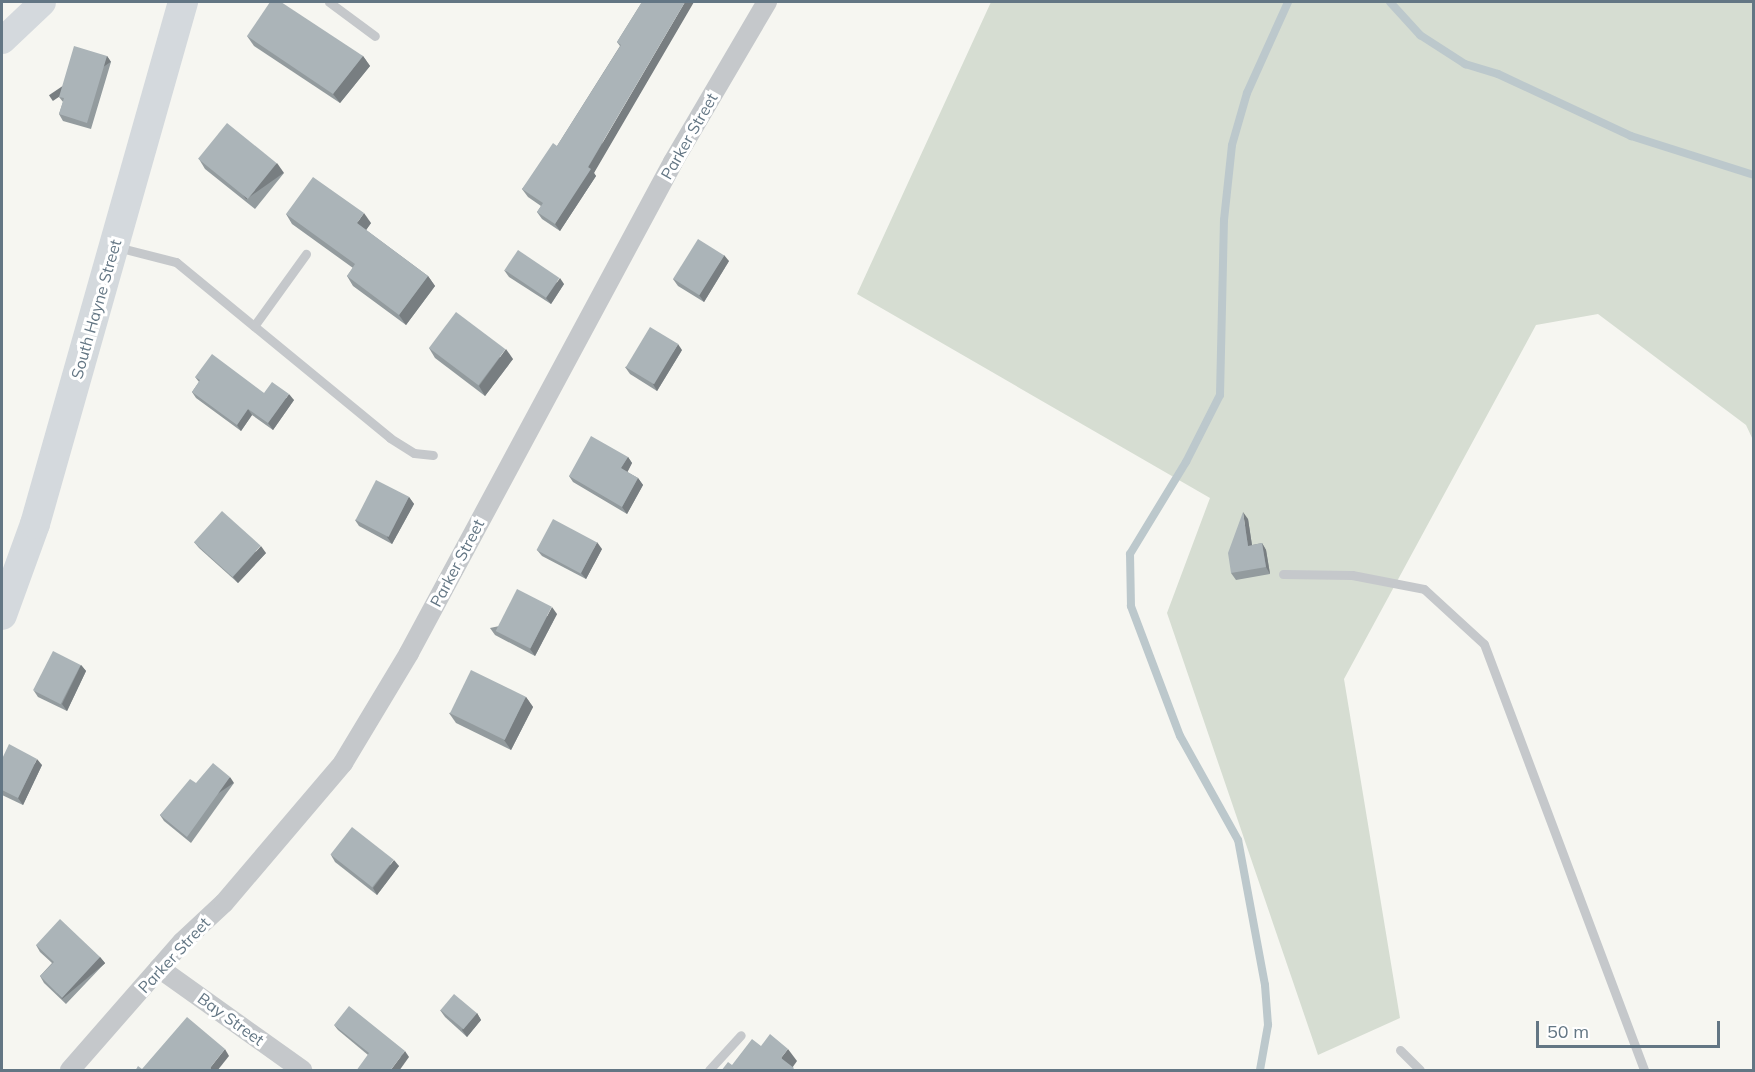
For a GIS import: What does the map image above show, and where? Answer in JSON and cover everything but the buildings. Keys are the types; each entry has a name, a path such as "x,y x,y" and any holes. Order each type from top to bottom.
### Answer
{"main road":[{"name":"South Hayne Street","path":"2,615 36,524 183,2"}],"street":[{"path":"2,40 42,2"},
{"name":"Parker Street","path":"70,1071 159,968 224,903 343,763 409,653 673,162 767,2"},
{"name":"Bay Street","path":"159,968 302,1071"}],"lane":[{"path":"329,2 375,36"},
{"path":"115,246 176,262 390,438 414,453 433,455"},
{"path":"254,327 306,254"},
{"path":"1283,574 1352,575 1424,589 1484,644 1644,1071"},
{"path":"709,1071 741,1035"},
{"path":"1400,1050 1420,1071"}],"shaded area":[{"path":"991,2 1753,2 1753,440 1746,425 1598,314 1536,325 1344,679 1400,1018 1318,1055 1167,613 1210,498 857,294"}],"waterway":[{"path":"1260,1070 1268,1025 1265,985 1238,840 1180,736 1131,606 1130,554 1186,462 1220,395 1224,220 1232,145 1247,93 1288,2"},
{"path":"1390,2 1420,35 1465,64 1498,74 1631,136 1754,175"}]}
